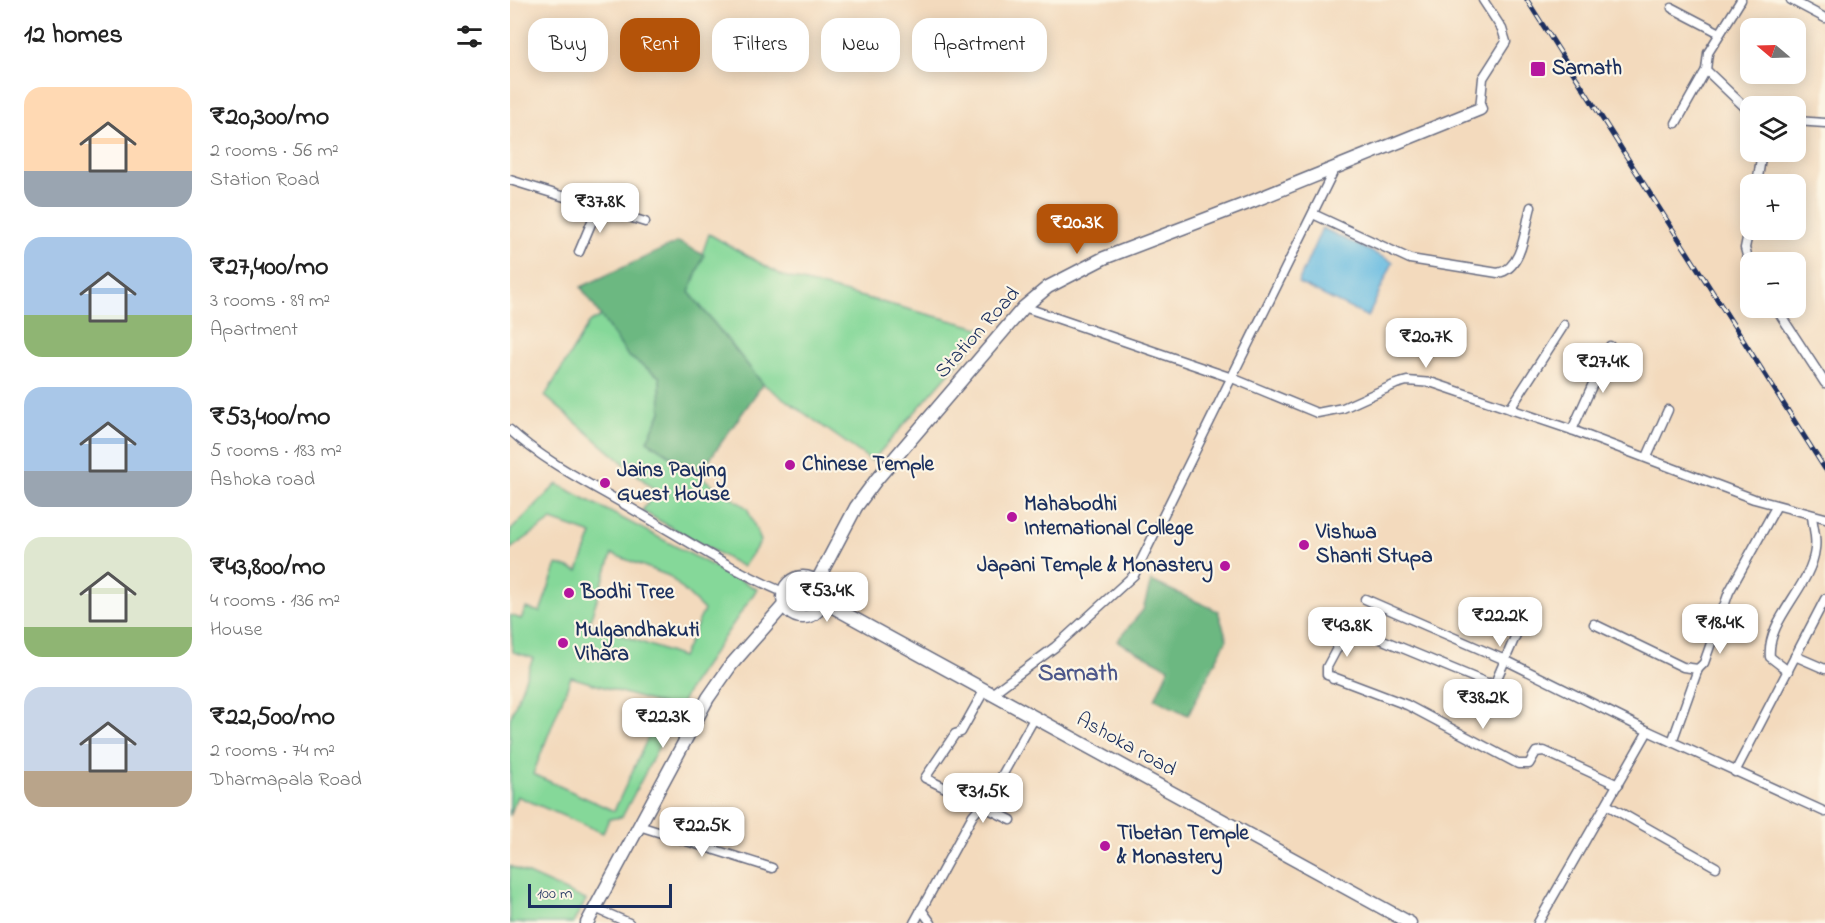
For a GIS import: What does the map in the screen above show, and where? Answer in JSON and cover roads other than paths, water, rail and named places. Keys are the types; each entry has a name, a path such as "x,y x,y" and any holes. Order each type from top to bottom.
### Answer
{"street":[{"path":"1480,108 1483,78 1506,42 1502,29 1483,0"},
{"path":"1676,123 1706,70 1708,53 1741,0"},
{"path":"1791,0 1825,18"},
{"path":"1672,8 1720,33"},
{"path":"1706,70 1740,102"},
{"name":"Station Road","path":"816,583 856,507 876,480 1024,307 1048,288 1104,258 1480,108"},
{"path":"1806,122 1825,123"},
{"path":"1011,820 925,778 955,734 960,732 989,691 1055,647 1134,575 1336,166"},
{"path":"510,180 645,222"},
{"path":"579,252 598,207"},
{"path":"1313,214 1410,259 1498,273 1509,270 1515,262 1531,207"},
{"path":"1024,307 1232,378 1317,413 1343,408 1407,381 1432,383 1647,457 1776,507 1825,519"},
{"path":"1783,318 1825,383"},
{"path":"1510,409 1564,325"},
{"path":"1572,430 1610,346"},
{"path":"1647,457 1668,410"},
{"path":"510,430 543,456 568,471 726,563 783,592"},
{"path":"1672,742 1698,669 1704,663 1729,592 1776,507"},
{"path":"1788,671 1770,657 1769,647 1774,632 1809,570 1815,550 1812,516"},
{"path":"797,578 810,579 816,583 822,594 822,601 816,612 805,618 792,615 784,605 783,592 786,586 797,578"},
{"path":"1365,599 1505,660 1735,772 1825,812"},
{"path":"1735,772 1795,656 1822,612 1825,599"},
{"name":"Ashoka road","path":"822,601 1410,923"},
{"path":"587,923 718,683 784,605"},
{"path":"1525,614 1495,683 1487,683 1349,626 1327,667 1327,675 1407,705 1518,764 1529,765 1536,752 1544,751 1618,785"},
{"path":"1594,624 1683,667 1698,669"},
{"path":"1795,656 1825,669"},
{"path":"914,923 981,805 991,795 1035,717"},
{"path":"1538,923 1648,730"},
{"path":"1607,805 1716,867"},
{"path":"639,826 772,868"},
{"path":"595,908 629,923"},
{"path":"921,909 931,923"}],"water":[{"path":"1322,228 1393,262 1368,317 1298,283"}],"railway":[{"path":"1527,0 1825,469"}],"place":[{"name":"Sarnath","path":"1538,69"},
{"name":"Chinese Temple","path":"790,465"},
{"name":"Jains Paying Guest House","path":"605,483"},
{"name":"Mahabodhi International College","path":"1012,517"},
{"name":"Vishwa Shanti Stupa","path":"1304,545"},
{"name":"Japani Temple & Monastery","path":"1225,566"},
{"name":"Bodhi Tree","path":"569,593"},
{"name":"Mulgandhakuti Vihara","path":"563,643"},
{"name":"Tibetan Temple & Monastery","path":"1105,846"}],"district":[{"name":"Sarnath","path":"1078,674"}]}
